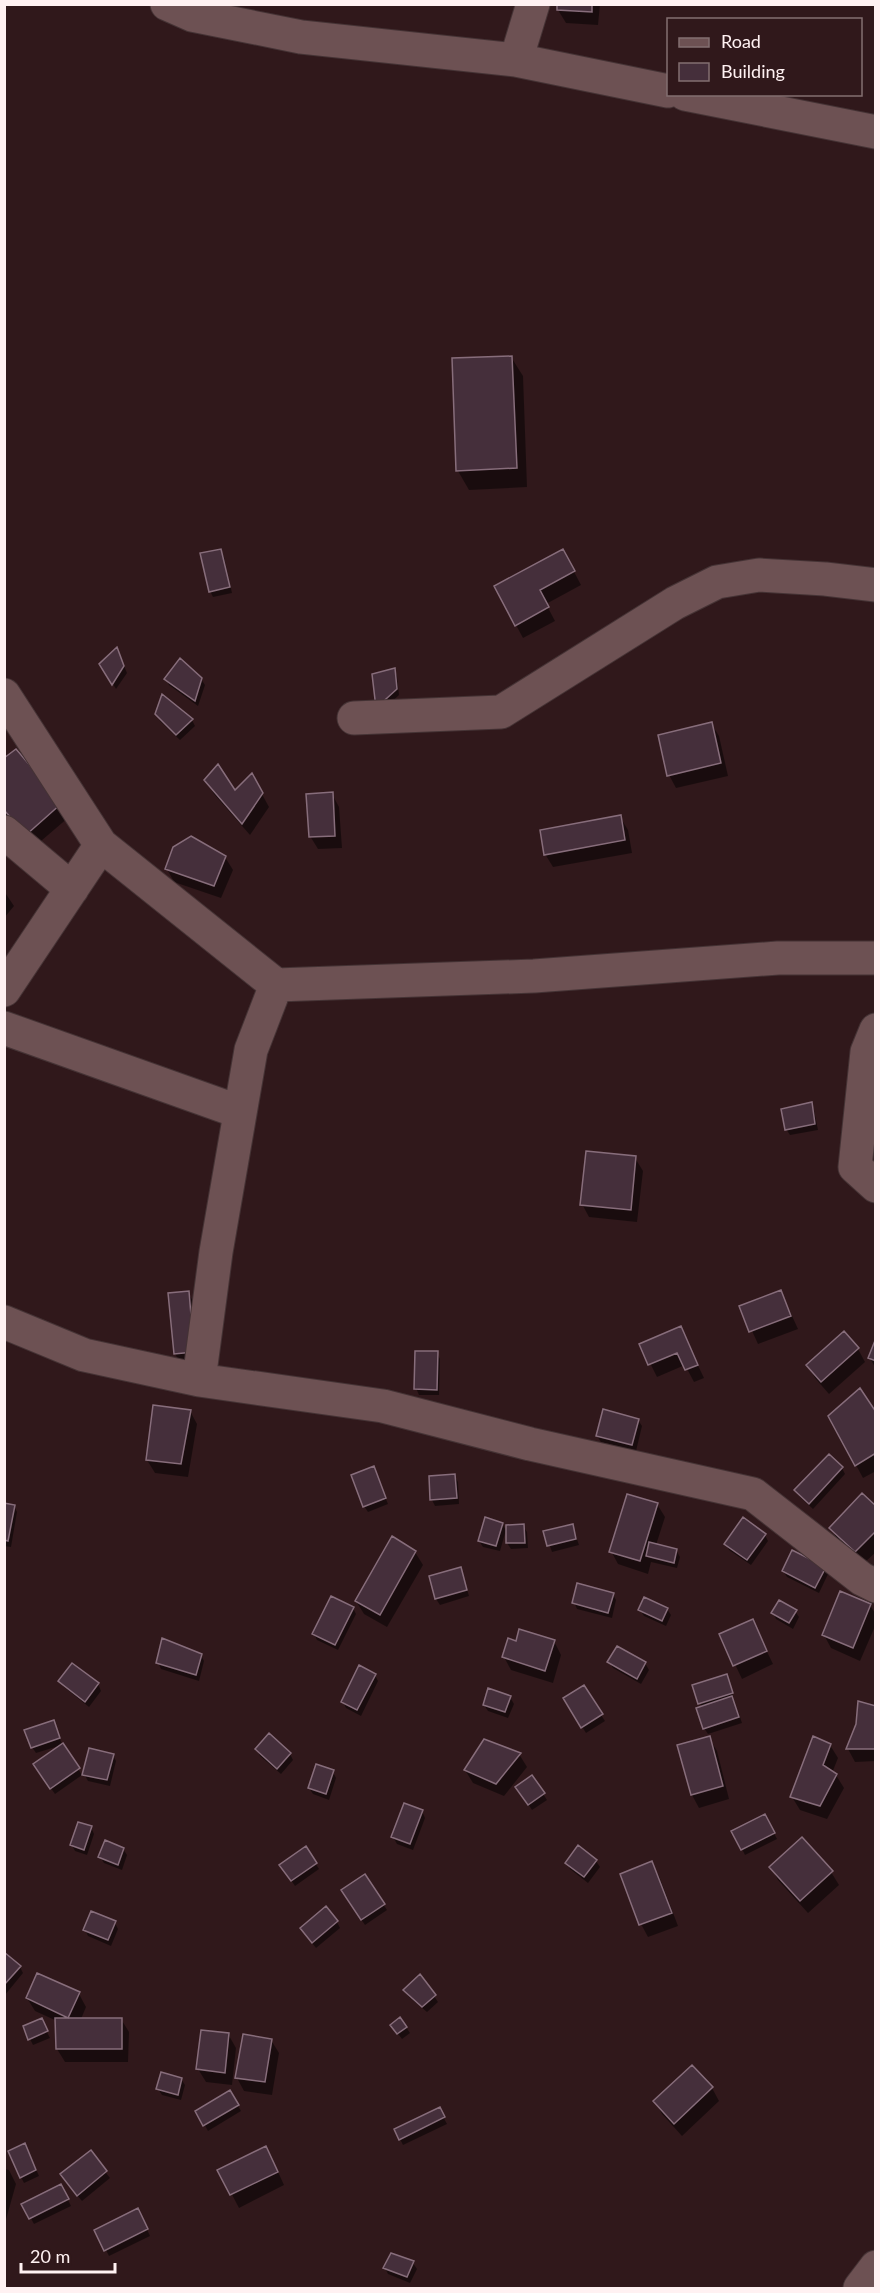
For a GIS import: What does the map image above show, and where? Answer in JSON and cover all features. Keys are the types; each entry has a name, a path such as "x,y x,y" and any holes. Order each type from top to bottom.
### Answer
{"street":[{"path":"167,4 192,15 301,37 516,60 667,91"},
{"path":"516,60 533,4"},
{"path":"695,96 876,132"},
{"path":"354,718 501,712 675,603 717,582 759,575 876,585"},
{"path":"4,695 101,845 276,985 534,976 778,958 876,958"},
{"path":"4,832 72,889"},
{"path":"4,990 101,845"},
{"path":"199,1380 216,1252 250,1050 276,985"},
{"path":"4,1028 240,1112"},
{"path":"876,1030 867,1052 855,1167 876,1186"},
{"path":"4,1322 84,1355 199,1380 383,1406 530,1444 753,1494 862,1579 876,1586"},
{"path":"860,2289 876,2267"}],"building":[{"path":"557,4 592,4 592,12 557,10"},
{"path":"512,356 517,468 456,471 452,358"},
{"path":"221,549 230,587 209,592 200,553"},
{"path":"563,549 575,571 540,590 549,607 515,626 494,586"},
{"path":"117,647 124,666 112,685 99,664"},
{"path":"180,658 202,678 195,701 164,679"},
{"path":"395,668 397,689 376,708 372,674"},
{"path":"162,694 193,719 176,735 155,714"},
{"path":"712,722 721,763 667,776 658,735"},
{"path":"16,749 62,803 26,835 4,810 4,758"},
{"path":"218,764 235,790 252,773 263,793 242,824 204,780"},
{"path":"333,792 335,836 309,837 306,794"},
{"path":"621,815 625,840 544,855 540,830"},
{"path":"191,836 226,856 214,886 165,869 173,847"},
{"path":"812,1102 815,1124 785,1130 781,1109"},
{"path":"586,1151 636,1156 631,1210 580,1205"},
{"path":"781,1290 791,1316 749,1332 739,1306"},
{"path":"189,1291 194,1352 174,1354 168,1293"},
{"path":"681,1326 698,1365 685,1370 677,1353 648,1365 639,1344"},
{"path":"844,1331 859,1348 821,1382 806,1365"},
{"path":"876,1338 876,1361 868,1358"},
{"path":"415,1351 438,1351 437,1390 414,1389"},
{"path":"860,1388 876,1412 876,1453 855,1466 828,1416"},
{"path":"153,1405 191,1410 181,1464 146,1460"},
{"path":"603,1409 639,1419 632,1445 596,1436"},
{"path":"829,1454 843,1467 809,1504 794,1490"},
{"path":"374,1466 386,1498 363,1507 351,1475"},
{"path":"455,1474 457,1498 430,1500 429,1476"},
{"path":"862,1493 876,1506 876,1531 855,1552 829,1528"},
{"path":"627,1494 658,1503 640,1561 609,1552"},
{"path":"4,1503 15,1505 8,1541 4,1540"},
{"path":"485,1517 503,1523 496,1546 478,1541"},
{"path":"743,1517 766,1534 747,1560 724,1544"},
{"path":"524,1524 525,1543 506,1543 506,1525"},
{"path":"573,1524 576,1539 547,1546 543,1531"},
{"path":"392,1536 416,1551 380,1615 355,1601"},
{"path":"649,1542 677,1549 674,1563 646,1556"},
{"path":"792,1550 826,1567 815,1588 782,1571"},
{"path":"461,1567 467,1590 435,1599 429,1576"},
{"path":"577,1583 614,1593 608,1613 572,1603"},
{"path":"840,1591 871,1604 853,1648 822,1635"},
{"path":"331,1596 354,1607 335,1645 312,1634"},
{"path":"644,1597 668,1608 662,1621 638,1610"},
{"path":"779,1600 797,1610 789,1623 771,1613"},
{"path":"753,1619 767,1651 733,1666 719,1634"},
{"path":"519,1629 555,1640 545,1671 502,1657 508,1638 516,1641"},
{"path":"162,1638 202,1654 196,1675 156,1663"},
{"path":"617,1646 646,1662 637,1679 607,1662"},
{"path":"72,1663 99,1683 85,1702 58,1681"},
{"path":"359,1665 376,1674 357,1710 341,1702"},
{"path":"727,1674 733,1693 698,1704 692,1685"},
{"path":"584,1685 603,1714 581,1728 563,1698"},
{"path":"488,1688 511,1696 505,1712 483,1705"},
{"path":"732,1696 739,1717 703,1729 696,1708"},
{"path":"858,1701 876,1706 876,1749 846,1749 856,1724"},
{"path":"54,1720 60,1738 31,1748 24,1730"},
{"path":"269,1733 291,1753 277,1769 255,1749"},
{"path":"710,1736 723,1786 691,1795 677,1745"},
{"path":"813,1736 831,1744 823,1765 837,1774 820,1806 790,1797"},
{"path":"484,1739 521,1753 496,1784 464,1770"},
{"path":"63,1743 80,1768 50,1789 33,1764"},
{"path":"89,1748 114,1754 107,1780 82,1775"},
{"path":"316,1764 334,1770 326,1794 308,1788"},
{"path":"532,1775 545,1793 528,1805 515,1787"},
{"path":"404,1803 423,1810 410,1844 391,1837"},
{"path":"765,1814 775,1833 741,1850 731,1831"},
{"path":"78,1822 92,1826 84,1850 70,1845"},
{"path":"802,1837 833,1871 800,1901 769,1867"},
{"path":"105,1840 124,1848 118,1865 98,1857"},
{"path":"578,1845 597,1860 584,1877 565,1863"},
{"path":"306,1846 317,1863 291,1881 279,1865"},
{"path":"652,1861 672,1913 639,1925 620,1874"},
{"path":"365,1874 385,1904 361,1920 341,1890"},
{"path":"326,1906 338,1921 312,1943 300,1928"},
{"path":"91,1911 116,1921 108,1940 83,1930"},
{"path":"4,1952 21,1966 4,1985"},
{"path":"37,1973 80,1992 68,2018 26,1998"},
{"path":"420,1974 436,1995 422,2007 403,1990"},
{"path":"400,2017 407,2027 397,2034 390,2025"},
{"path":"42,2018 48,2031 28,2040 23,2026"},
{"path":"55,2018 122,2018 122,2049 56,2049"},
{"path":"201,2030 229,2033 225,2073 196,2069"},
{"path":"243,2034 272,2039 265,2082 235,2078"},
{"path":"692,2065 713,2087 674,2124 653,2101"},
{"path":"161,2072 182,2078 178,2095 156,2089"},
{"path":"230,2090 239,2105 203,2126 195,2111"},
{"path":"440,2107 445,2117 399,2140 394,2129"},
{"path":"25,2143 36,2170 20,2178 8,2151"},
{"path":"266,2146 278,2172 230,2195 217,2170"},
{"path":"91,2150 107,2171 77,2196 60,2174"},
{"path":"61,2184 69,2199 29,2219 21,2204"},
{"path":"138,2208 148,2229 104,2251 94,2230"},
{"path":"391,2253 414,2261 407,2277 383,2268"}]}
